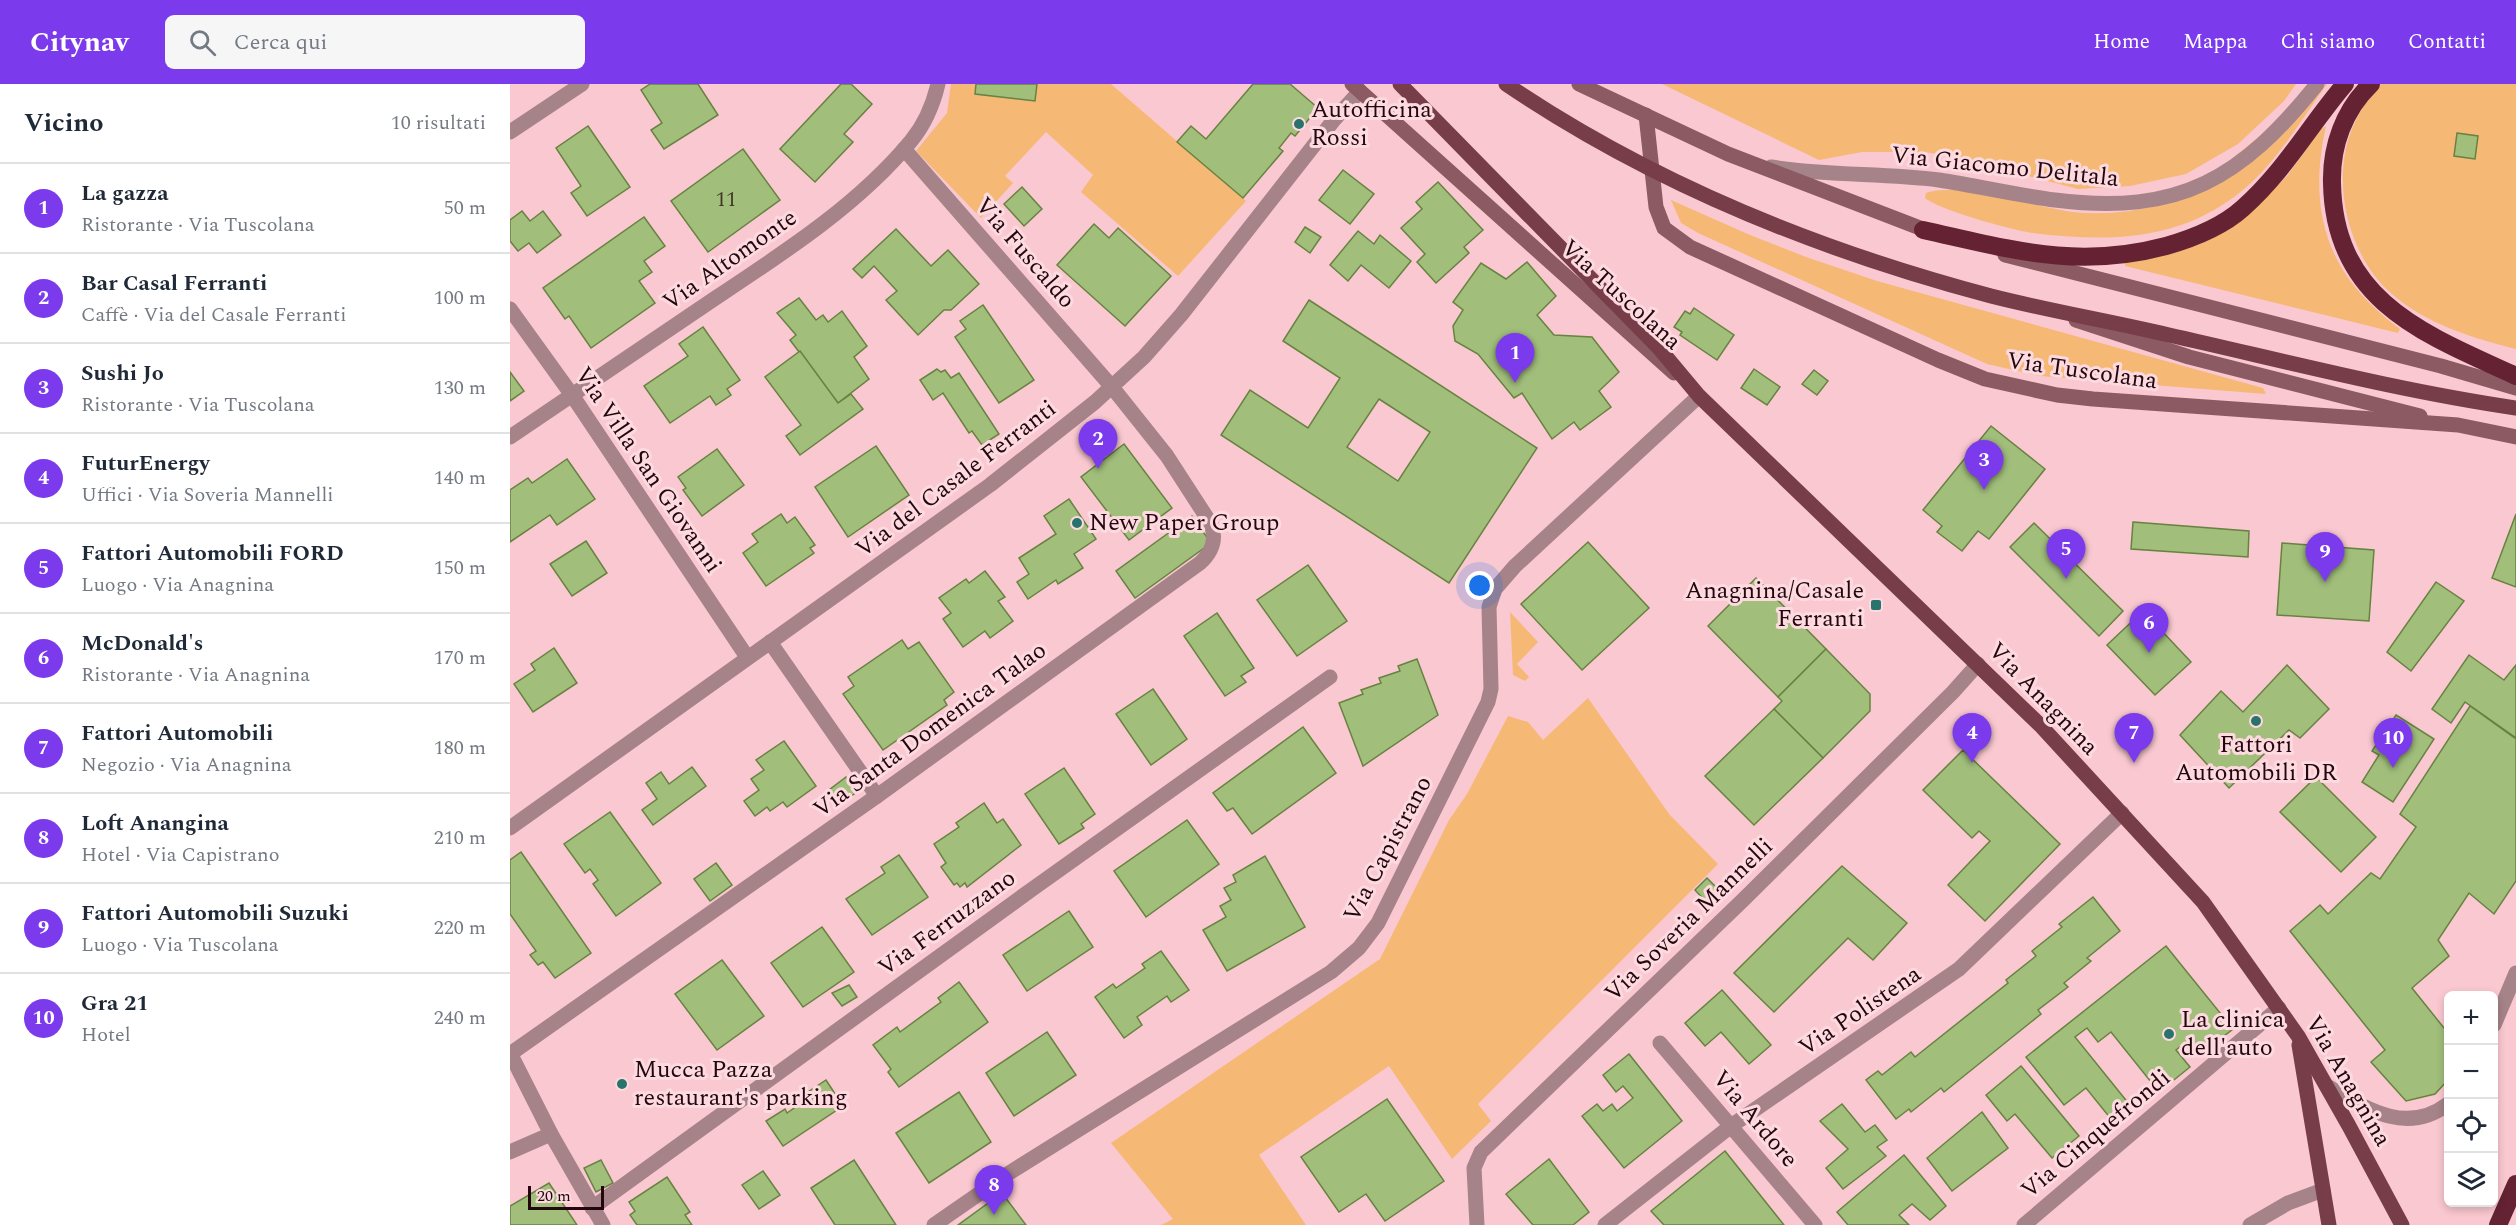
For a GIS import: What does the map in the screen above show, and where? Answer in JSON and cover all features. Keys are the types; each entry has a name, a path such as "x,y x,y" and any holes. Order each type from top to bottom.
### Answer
{"highway":[{"path":"1923,230 2026,252 2083,258 2130,254 2178,242 2225,222 2245,206 2299,147 2345,84"},
{"path":"2371,84 2344,121 2333,160 2333,204 2340,234 2349,258 2369,289 2399,316 2438,340 2516,376"},
{"path":"2498,1225 2516,1184"}],"main road":[{"name":"Via Tuscolana","path":"1400,84 1658,347 1699,396"},
{"name":"Via Tuscolana","path":"1506,84 1574,126 1655,171 1745,212 1872,260 1988,295 2044,309 2171,335 2413,390 2516,408"},
{"path":"1579,84 1754,165 1923,230 1995,253 2430,363 2516,387"},
{"name":"Via Tuscolana","path":"1356,87 1699,396"},
{"name":"Via Tuscolana","path":"1646,116 1656,207 1660,221 1670,234 1690,247 1735,269 1965,372 2011,385 2077,398 2458,425 2516,437"},
{"path":"2044,309 2188,357 2458,425"},
{"name":"Via Anagnina","path":"1699,396 2040,725 2203,902 2298,1036 2402,1225"},
{"path":"2298,1036 2329,1225"}],"street":[{"path":"510,132 582,84"},
{"name":"Via Altomonte","path":"510,437 753,273 807,234 875,179 904,149 924,122 938,84"},
{"name":"Via Giacomo Delitala","path":"1754,165 1818,173 1927,179 2082,203 2136,203 2178,194 2234,169 2266,143 2317,84"},
{"name":"Via del Casale Ferranti","path":"510,828 990,485 1112,387 1144,357 1181,315 1333,122 1356,87"},
{"name":"Via Fuscaldo","path":"904,149 1112,387"},
{"name":"Via Villa San Giovanni","path":"510,309 572,395 747,657"},
{"name":"Via Santa Domenica Talao","path":"510,1053 877,796 1200,563 1214,545 1214,531 1199,502 1167,456 1112,387"},
{"name":"Via Capistrano","path":"934,1225 1009,1173 1331,972 1359,948 1383,915 1488,702 1491,689 1489,607 1491,595 1515,566 1699,396"},
{"path":"770,642 877,796"},
{"name":"Via Soveria Mannelli","path":"1477,1225 1474,1168 1481,1152 1760,884 1953,692 1978,664"},
{"name":"Via Ferruzzano","path":"592,1208 1330,677"},
{"name":"Via Polistena","path":"1605,1225 1731,1126 1959,969 2122,813"},
{"path":"2498,1014 2516,973"},
{"name":"Via Cinquefrondi","path":"2024,1225 2279,1008"},
{"name":"Via Ardore","path":"1660,1043 1815,1225"},
{"path":"510,1053 551,1134 603,1225"},
{"path":"2327,1086 2371,1112 2391,1117 2423,1116 2444,1106"},
{"path":"510,1152 551,1134"},
{"path":"2250,1225 2288,1203 2323,1190"}],"shaded area":[{"path":"951,84 976,84 975,94 1035,101 1037,84 1111,84 1246,201 1178,276 1081,192 1093,175 1046,132 1005,176 1013,183 981,218 916,151 947,113"},
{"path":"1662,84 2296,84 2284,101 2238,144 2186,174 2130,186 2078,189 1960,158 1925,152 1862,152 1819,160"},
{"path":"2324,84 2327,84 2283,147 2252,182 2228,202 2176,227 2121,237 2092,238 2033,233 1960,214 1925,198 1926,193 1956,190 2059,210 2087,213 2128,211 2169,203 2182,199"},
{"path":"2380,84 2516,84 2516,349 2451,329 2405,305 2378,280 2357,246 2345,207 2343,167 2348,139 2355,122"},
{"path":"2326,126 2319,187 2322,214 2329,240 2339,264 2355,287 2375,309 2400,329 2398,333 2125,266 2125,262 2249,213 2287,176 2320,130"},
{"path":"1671,200 1750,235 1877,281 2263,388 2266,394 2040,376 1987,364 1698,233 1681,223"},
{"path":"1510,612 1538,642 1517,664 1529,677 1525,681 1513,675"},
{"path":"1588,698 1669,814 1718,864 1478,1104 1491,1121 1452,1159 1389,1066 1259,1155 1306,1225 1161,1225 1173,1219 1111,1143 1380,959 1449,820 1467,794 1508,716 1528,722 1543,740"}],"building":[{"path":"650,84 698,84 718,115 664,149 651,130 662,123 641,90"},
{"path":"841,84 851,84 872,104 844,134 853,142 815,182 780,149"},
{"path":"976,84 1037,84 1035,101 975,94"},
{"path":"1253,84 1290,84 1318,108 1295,136 1291,133 1279,148 1283,151 1243,198 1177,142 1191,126 1206,139"},
{"path":"588,126 630,187 587,216 571,193 581,186 556,148"},
{"path":"2457,133 2478,136 2475,159 2454,156"},
{"path":"743,149 780,200 708,252 671,201"},
{"path":"1343,170 1374,194 1350,224 1319,200"},
{"path":"1438,182 1483,230 1464,247 1469,253 1436,283 1417,262 1425,254 1401,228 1422,209 1416,202"},
{"path":"1022,187 1042,209 1024,226 1004,204"},
{"path":"522,211 530,221 543,211 561,235 537,253 529,243 518,251 510,241 510,220"},
{"path":"644,217 665,246 644,261 652,272 639,281 655,303 591,348 569,316 565,319 543,288"},
{"path":"1094,224 1109,238 1118,228 1171,276 1125,326 1057,265"},
{"path":"1305,227 1321,237 1310,253 1295,242"},
{"path":"896,229 931,266 948,250 979,284 951,310 944,310 918,335 886,300 897,291 874,266 862,278 853,269"},
{"path":"1358,231 1374,244 1380,235 1411,261 1389,288 1361,265 1348,281 1330,265"},
{"path":"1527,262 1556,296 1537,315 1554,335 1592,337 1619,372 1599,391 1611,407 1580,430 1574,422 1552,439 1522,393 1514,398 1478,354 1455,341 1453,326 1463,310 1453,302 1481,263 1506,279"},
{"path":"799,298 816,320 823,315 828,322 842,311 867,346 854,357 869,379 838,403 790,340 796,335 777,313"},
{"path":"1309,300 1537,448 1449,583 1221,435 1250,390 1308,428 1340,378 1283,341","holes":["1379,399 1430,432 1398,481 1347,447"]},
{"path":"983,305 1034,380 999,403 955,337 966,329 960,321"},
{"path":"1694,308 1734,335 1717,360 1680,335 1682,332 1674,327 1685,311 1690,314"},
{"path":"703,327 740,380 727,389 731,395 716,405 710,396 670,423 644,386 688,356 679,344"},
{"path":"800,351 838,403 851,394 863,409 800,455 786,436 801,425 765,377"},
{"path":"937,369 941,372 945,370 951,378 959,373 999,434 982,445 972,431 969,433 943,393 933,400 920,380"},
{"path":"1754,369 1780,387 1767,405 1741,388"},
{"path":"1814,370 1828,381 1817,395 1802,384"},
{"path":"510,372 524,391 510,401"},
{"path":"1991,426 2045,469 1989,539 1978,531 1962,551 1937,532 1942,526 1923,510"},
{"path":"1124,444 1172,508 1129,540 1081,477"},
{"path":"876,446 909,495 848,537 815,487"},
{"path":"717,449 744,485 702,516 683,490 686,488 678,477"},
{"path":"567,459 595,499 557,525 550,515 510,542 510,490 528,478 532,483"},
{"path":"1069,499 1096,539 1074,554 1083,568 1058,584 1056,580 1028,599 1017,582 1029,574 1019,558 1056,534 1044,516"},
{"path":"781,514 787,523 795,517 815,545 810,548 814,553 766,586 743,553 758,542 752,534"},
{"path":"2516,514 2516,587 2492,578"},
{"path":"1192,516 1211,543 1135,598 1116,571"},
{"path":"2133,522 2249,531 2248,557 2131,549"},
{"path":"2034,523 2123,611 2099,636 2010,547"},
{"path":"586,541 607,573 572,596 550,564"},
{"path":"1588,542 1649,608 1582,670 1521,604"},
{"path":"2282,543 2374,550 2369,621 2277,615"},
{"path":"1308,565 1347,621 1297,656 1257,600"},
{"path":"985,571 1005,597 998,601 1013,621 990,638 985,631 963,647 943,619 951,613 939,598 966,579 969,583"},
{"path":"1756,578 1826,649 1778,697 1708,626"},
{"path":"2436,582 2464,601 2411,671 2387,652"},
{"path":"2143,611 2191,662 2155,695 2107,645"},
{"path":"1217,613 1254,668 1241,676 1246,682 1225,696 1184,636"},
{"path":"902,640 908,649 919,642 954,692 944,700 947,705 883,750 843,694 854,686 848,677"},
{"path":"554,648 577,683 533,712 514,684 535,670 531,664"},
{"path":"1826,649 1870,694 1870,711 1823,758 1774,709 1782,701 1778,697"},
{"path":"2469,655 2504,680 2516,665 2516,738 2465,702 2451,723 2432,709"},
{"path":"1417,659 1438,715 1363,766 1339,703 1363,694 1361,690 1381,683 1379,678 1400,671 1398,666"},
{"name":"Fattori Automobili DR","path":"2287,665 2329,709 2300,738 2289,730 2229,788 2180,735 2221,691 2243,712"},
{"path":"1153,689 1187,739 1151,765 1116,714"},
{"path":"2470,706 2516,739 2516,881 2494,914 2469,893 2438,940 2449,956 2412,988 2444,1028 2444,1084 2435,1094 2406,1101 2371,1062 2385,1050 2290,931 2320,905 2328,914 2371,873 2380,879 2416,827 2400,814"},
{"path":"1774,709 1823,758 1754,825 1705,776"},
{"path":"2396,715 2434,739 2393,802 2362,782 2379,755 2372,751"},
{"path":"1303,727 1336,773 1252,834 1233,808 1227,811 1213,793"},
{"path":"784,741 816,786 787,807 783,802 770,811 767,807 755,816 744,801 759,790 751,779 764,770 756,760"},
{"path":"1963,750 2060,844 1985,921 1948,885 1990,841 1979,831 1972,838 1923,790"},
{"path":"692,767 706,786 653,825 642,810 657,799 646,783 661,772 669,784"},
{"path":"1064,768 1095,814 1081,824 1084,828 1059,844 1025,794"},
{"path":"846,777 857,792 839,804 829,790"},
{"path":"2316,777 2376,837 2341,872 2280,812"},
{"path":"984,803 997,823 1003,819 1021,845 967,887 965,883 960,887 957,883 954,885 941,867 946,863 934,844 959,827 956,823"},
{"path":"610,812 661,883 616,916 593,884 598,880 590,869 585,873 564,844"},
{"path":"1187,820 1219,864 1146,917 1114,871"},
{"path":"521,852 591,953 555,978 543,962 538,965 530,955 536,951 510,914 510,860"},
{"path":"899,855 928,897 872,935 846,899 885,873 881,867"},
{"path":"1265,856 1305,927 1227,971 1203,930 1226,917 1220,906 1231,900 1224,888 1236,882 1233,875"},
{"path":"716,863 732,885 710,901 694,879"},
{"path":"1842,866 1907,923 1873,960 1848,938 1774,1012 1734,973"},
{"path":"1707,878 1721,892 1709,905 1695,890"},
{"path":"2093,897 2120,931 2087,958 2091,961 2064,983 2068,987 2038,1010 2041,1014 1944,1092 1941,1088 1911,1112 1909,1109 1896,1119 1866,1080 1878,1071 1882,1075 1911,1052 1915,1057 2008,983 2006,980 2036,956 2032,951 2062,927 2059,924"},
{"path":"1069,911 1093,947 1027,991 1003,955"},
{"path":"822,927 854,972 803,1007 771,963"},
{"name":"La clinica dell'auto","path":"2166,946 2233,1029 2199,1055 2188,1040 2176,1050 2190,1067 2159,1092 2111,1032 2098,1042 2087,1028 2075,1037 2129,1104 2111,1119 2086,1088 2064,1105 2026,1057"},
{"path":"1161,951 1189,990 1171,1002 1167,996 1137,1017 1142,1025 1124,1038 1095,997 1113,984 1116,988 1145,968 1142,964"},
{"path":"722,960 764,1016 717,1050 675,994"},
{"path":"959,982 988,1022 899,1087 888,1072 891,1069 873,1045 897,1027 900,1032 941,1002 938,998"},
{"path":"849,985 857,997 842,1006 832,993"},
{"path":"1722,990 1771,1045 1749,1064 1721,1032 1705,1046 1685,1023"},
{"path":"1047,1032 1076,1075 1014,1116 986,1073"},
{"path":"1629,1054 1682,1121 1624,1168 1582,1116 1597,1104 1603,1111 1612,1104 1617,1111 1633,1098 1623,1086 1616,1092 1603,1075"},
{"path":"2021,1066 2079,1136 2052,1158 2015,1114 2007,1121 1986,1095"},
{"path":"826,1080 843,1106 783,1146 766,1121 785,1109 787,1113 811,1096 808,1092"},
{"path":"959,1092 991,1142 929,1183 896,1133"},
{"path":"1387,1099 1444,1181 1385,1221 1366,1194 1339,1212 1301,1157"},
{"path":"1842,1104 1865,1132 1875,1125 1887,1140 1877,1147 1886,1156 1843,1189 1826,1168 1848,1149 1820,1121"},
{"path":"1982,1112 2008,1148 1952,1191 1927,1158"},
{"path":"1725,1151 1784,1225 1664,1225 1651,1211"},
{"path":"1904,1155 1946,1206 1930,1220 1912,1204 1899,1215 1909,1225 1848,1225 1837,1212"},
{"path":"1549,1159 1589,1212 1573,1225 1533,1225 1506,1194"},
{"path":"601,1160 613,1183 596,1192 584,1168"},
{"path":"854,1160 896,1225 835,1225 811,1188"},
{"path":"763,1171 780,1195 759,1209 742,1185"},
{"path":"667,1177 690,1212 685,1215 692,1225 637,1225 630,1215 635,1211 629,1202"},
{"path":"549,1183 577,1225 510,1225 510,1206"},
{"path":"1002,1193 1026,1225 958,1225"}],"place":[{"name":"Autofficina Rossi","path":"1299,124"},
{"name":"La gazza","path":"1515,383"},
{"name":"Bar Casal Ferranti","path":"1098,469"},
{"name":"Sushi Jo","path":"1984,490"},
{"name":"New Paper Group","path":"1077,523"},
{"name":"Fattori Automobili FORD","path":"2066,579"},
{"name":"Fattori Automobili Suzuki","path":"2325,582"},
{"name":"Anagnina/Casale Ferranti","path":"1876,605"},
{"name":"McDonald's","path":"2149,653"},
{"name":"Fattori Automobili DR","path":"2256,721"},
{"name":"FuturEnergy","path":"1972,763"},
{"name":"Fattori Automobili","path":"2134,763"},
{"name":"Gra 21","path":"2393,768"},
{"name":"La clinica dell'auto","path":"2169,1034"},
{"name":"Mucca Pazza restaurant's parking","path":"622,1084"},
{"name":"Loft Anangina","path":"994,1215"}]}
